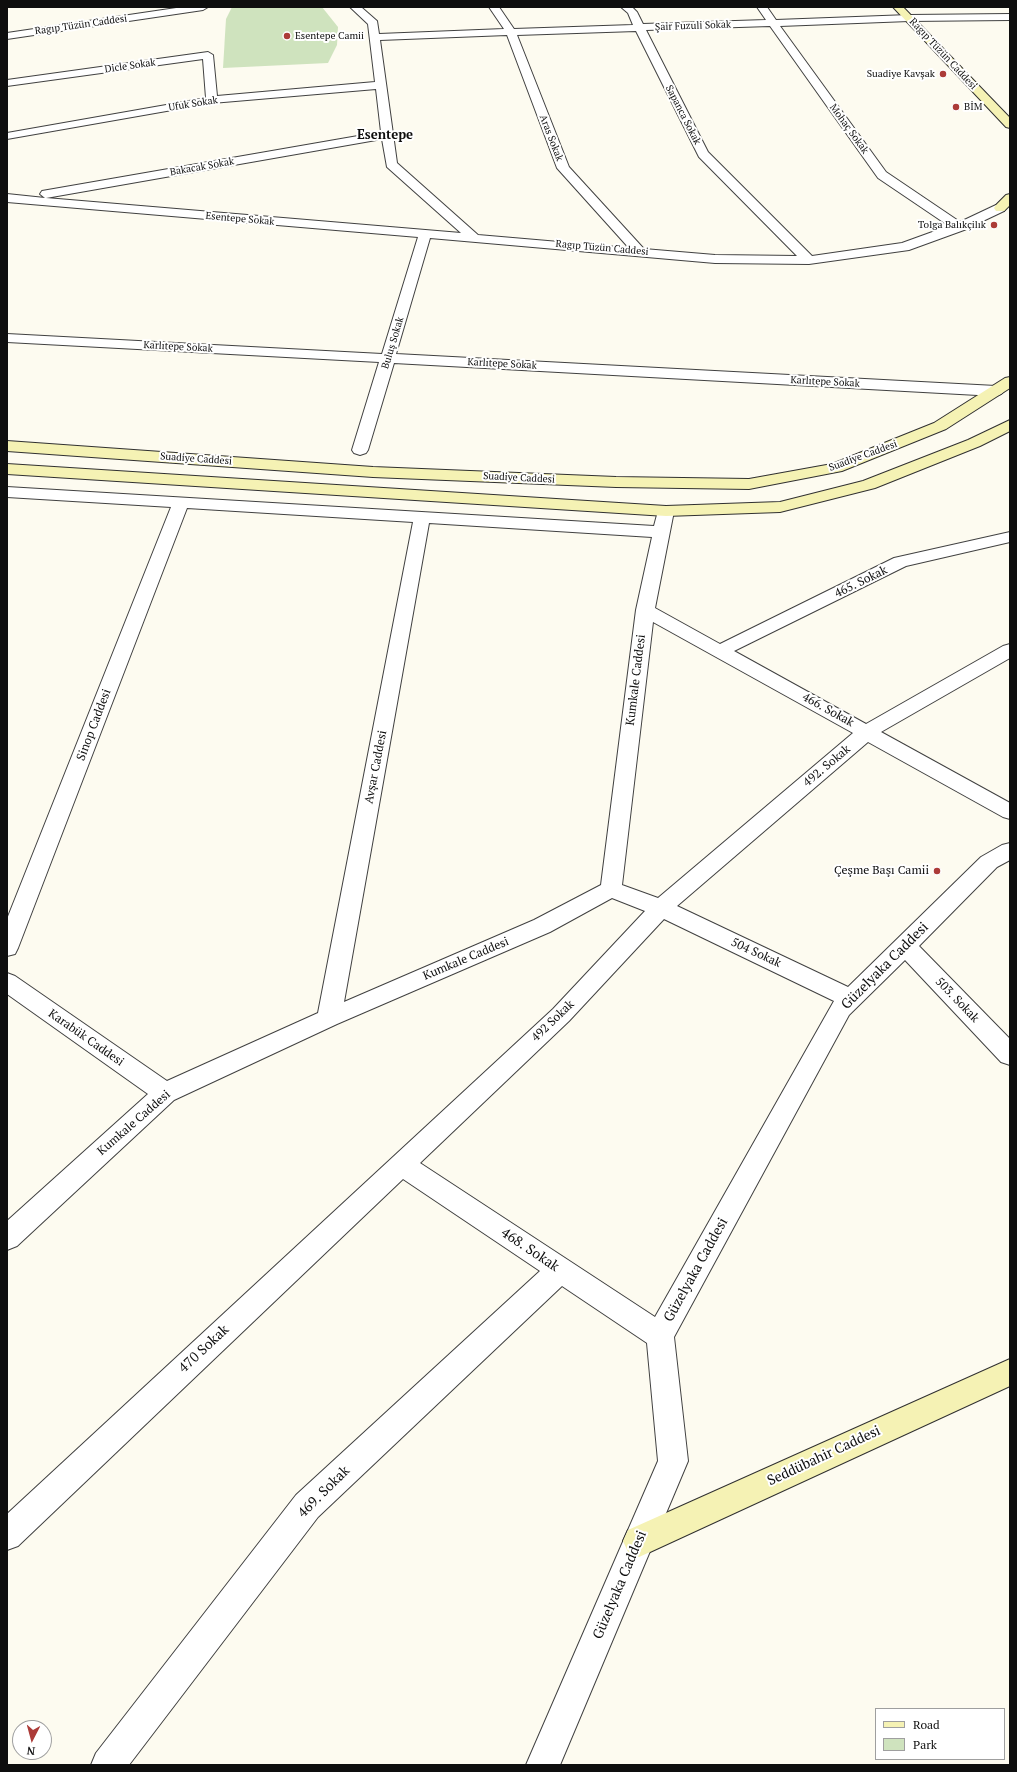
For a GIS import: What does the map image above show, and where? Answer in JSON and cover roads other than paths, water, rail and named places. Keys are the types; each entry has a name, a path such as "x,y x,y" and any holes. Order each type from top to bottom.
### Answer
{"main road":[{"name":"Ragıp Tüzün Caddesi","path":"898,7 1008,121"},
{"name":"Ragıp Tüzün Caddesi","path":"1005,207 1010,198"},
{"name":"Suadiye Caddesi","path":"7,446 373,472 616,482 749,484 836,468 940,426 1010,381"},
{"name":"Suadiye Caddesi","path":"7,469 666,511 780,506 869,485 974,443 1010,424"},
{"name":"Seddübahir Caddesi","path":"639,1541 1010,1372"}],"street":[{"name":"Ragıp Tüzün Caddesi","path":"7,36 203,7"},
{"path":"355,7 373,23 391,164 473,237"},
{"name":"Aras Sokak","path":"494,7 511,32 563,168 639,251"},
{"name":"Sapanca Sokak","path":"626,7 632,12 703,154 809,260"},
{"name":"Mohaç Sokak","path":"762,7 882,176 959,227"},
{"name":"Şair Fuzuli Sokak","path":"375,37 640,29 909,18 1010,17"},
{"name":"Dicle Sokak","path":"7,83 208,55 212,100"},
{"name":"Ufuk Sokak","path":"7,136 212,100 381,85"},
{"name":"Bakacak Sokak","path":"12,199 388,134"},
{"name":"Esentepe Sokak","path":"12,199 425,235 473,237"},
{"name":"Ragıp Tüzün Caddesi","path":"473,237 715,259 809,260 904,247 959,227 1005,207"},
{"name":"Buluş Sokak","path":"360,450 425,235"},
{"name":"Karlıtepe Sokak","path":"7,338 996,391"},
{"path":"7,492 662,532"},
{"name":"Sinop Caddesi","path":"7,948 181,503"},
{"name":"Kumkale Caddesi","path":"7,1238 165,1093 329,1018 542,926 611,889 645,610 666,511"},
{"name":"Avşar Caddesi","path":"329,1018 422,517"},
{"name":"465. Sokak","path":"720,651 900,562 1010,537"},
{"name":"466. Sokak","path":"645,610 1010,812"},
{"name":"492. Sokak","path":"661,908 867,732 1010,650"},
{"name":"Güzelyaka Caddesi","path":"543,1765 673,1461 660,1336 841,1009 989,862 1010,850"},
{"path":"611,889 661,908"},
{"name":"504 Sokak","path":"661,908 852,999"},
{"name":"492 Sokak","path":"401,1164 561,1015 661,908"},
{"name":"503. Sokak","path":"905,946 1010,1055"},
{"name":"Karabük Caddesi","path":"7,982 165,1093"},
{"name":"468. Sokak","path":"401,1164 660,1336"},
{"name":"470 Sokak","path":"7,1535 401,1164"},
{"name":"469. Sokak","path":"108,1765 307,1506 560,1270"}],"place":[{"name":"Esentepe Camii","path":"287,36"},
{"name":"Suadiye Kavşak","path":"943,74"},
{"name":"BİM","path":"956,107"},
{"name":"Tolga Balıkçilık","path":"994,225"},
{"name":"Çeşme Başı Camii","path":"937,871"}],"district":[{"name":"Esentepe","path":"385,135"}]}
